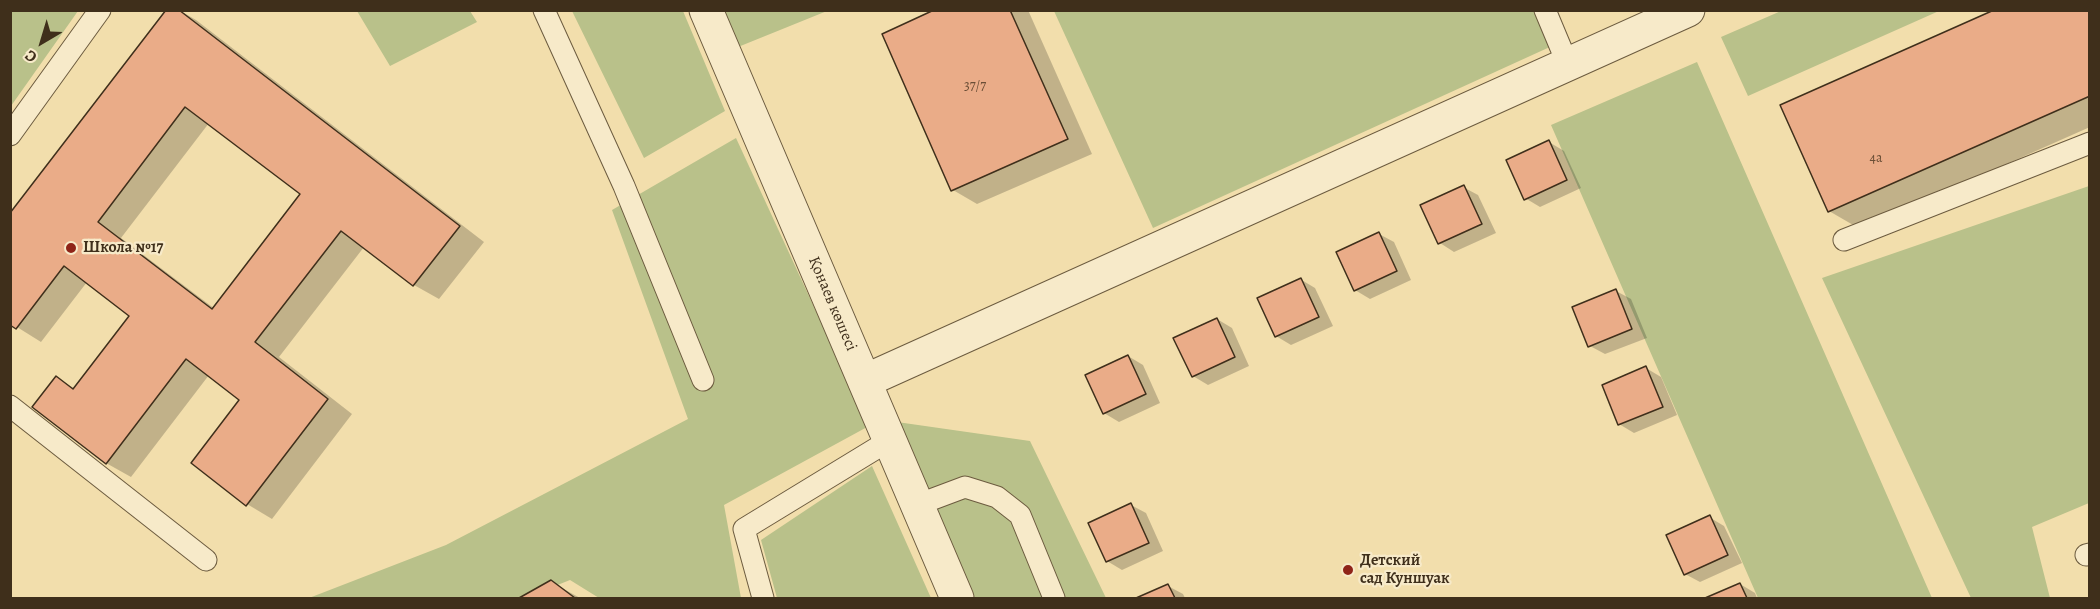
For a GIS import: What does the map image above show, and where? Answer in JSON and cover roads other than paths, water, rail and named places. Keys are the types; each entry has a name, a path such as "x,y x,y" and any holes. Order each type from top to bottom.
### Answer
{"street":[{"name":"Қонаев көшесі","path":"706,10 957,598"},
{"path":"865,381 1688,10"}],"lane":[{"path":"10,135 100,10"},
{"path":"544,10 624,186 703,380"},
{"path":"1545,10 1568,65"},
{"path":"1844,240 2090,143"},
{"path":"10,405 206,561"},
{"path":"763,598 744,529 890,440"},
{"path":"917,505 965,487 997,496 1020,515 1054,598"}],"place":[{"name":"Школа №17","path":"71,248"},
{"name":"Детский сад Куншуак","path":"1348,570"}]}
